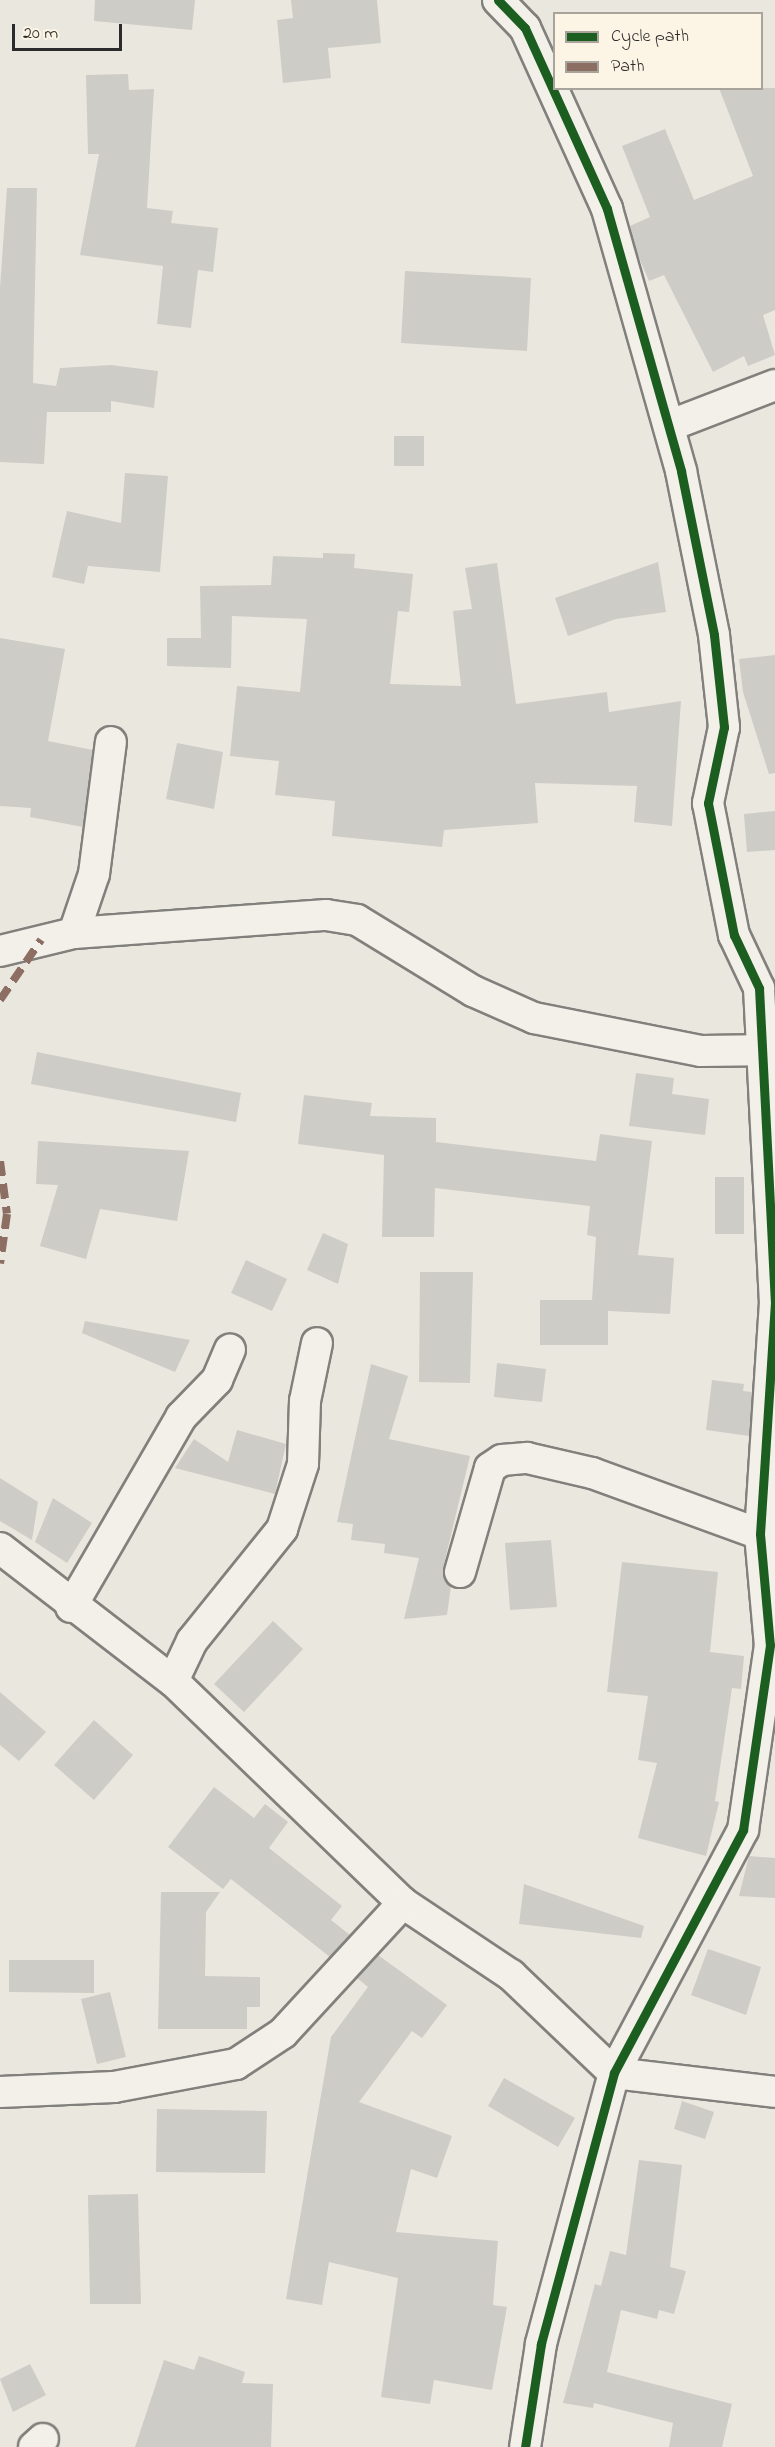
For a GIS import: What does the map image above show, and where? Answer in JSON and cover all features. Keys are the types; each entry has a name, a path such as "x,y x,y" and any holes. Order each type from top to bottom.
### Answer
{"street":[{"path":"498,0 525,28 553,90"},
{"path":"525,2447 541,2344 614,2073 743,1830 768,1691 770,1645 760,1533 775,1347 769,1051 759,988 734,935 708,803 724,727 714,635 671,425 648,361 607,209 553,90"},
{"path":"671,425 775,385"},
{"path":"74,933 94,874 111,742"},
{"path":"0,951 74,933 241,917 357,920 473,990 534,1018 701,1051 769,1051"},
{"path":"172,1681 192,1641 282,1529 303,1464 305,1401 317,1343"},
{"path":"71,1607 181,1417 217,1380 230,1350"},
{"path":"460,1572 489,1468 502,1460 527,1458 592,1473 760,1533"},
{"path":"1,1550 71,1607 172,1681 403,1903 511,1975 614,2073 775,2092"},
{"path":"0,2092 114,2087 236,2064 283,2033 403,1903"}],"building":[{"path":"95,0 195,0 192,30 94,21"},
{"path":"291,0 377,0 381,43 328,48 331,78 283,83 277,20 293,18"},
{"path":"128,74 129,90 154,89 147,208 173,211 171,223 218,228 213,272 198,270 191,328 157,324 163,266 80,255 99,154 88,154 86,75"},
{"path":"775,88 775,310 763,315 775,355 748,366 744,356 713,372 664,275 649,281 637,253 630,226 650,217 622,146 665,129 694,200 753,176 720,90"},
{"path":"7,188 37,188 33,383 56,386 60,368 111,365 158,371 154,408 111,401 111,412 47,412 44,464 0,462 0,288"},
{"path":"405,271 531,278 527,351 401,343"},
{"path":"394,436 424,436 424,466 394,466"},
{"path":"125,473 168,476 160,572 88,566 84,584 52,577 67,511 121,523"},
{"path":"323,553 355,554 354,568 413,574 409,612 398,611 390,684 461,686 453,611 472,609 465,568 497,563 516,704 607,692 609,712 681,701 672,826 634,822 637,786 535,783 538,823 444,830 442,847 332,836 335,801 275,795 279,761 230,756 237,686 300,692 307,619 232,616 231,668 167,666 167,638 201,638 200,586 271,585 273,556 323,558"},
{"path":"658,562 666,612 616,619 568,636 555,598"},
{"path":"0,638 65,649 48,741 93,750 83,827 30,817 31,808 0,806"},
{"path":"775,655 775,773 769,774 743,692 739,659"},
{"path":"177,743 223,752 214,809 166,799"},
{"path":"775,811 775,850 747,852 744,814"},
{"path":"37,1052 241,1093 236,1122 31,1084"},
{"path":"636,1073 674,1078 672,1094 709,1099 705,1135 629,1126"},
{"path":"304,1095 372,1103 370,1116 436,1118 436,1142 596,1161 600,1134 652,1141 638,1255 674,1258 670,1314 608,1311 608,1345 540,1345 540,1300 592,1300 596,1237 587,1235 590,1206 435,1188 434,1237 382,1237 384,1155 298,1144"},
{"path":"38,1141 189,1151 177,1221 100,1209 86,1259 40,1246 58,1185 36,1184"},
{"path":"715,1177 744,1177 744,1234 715,1234"},
{"path":"323,1233 348,1244 338,1284 307,1270"},
{"path":"246,1260 287,1279 272,1311 231,1293"},
{"path":"420,1272 473,1272 470,1383 419,1382"},
{"path":"85,1321 190,1340 175,1372 82,1333"},
{"path":"497,1363 546,1369 542,1402 494,1397"},
{"path":"371,1364 408,1376 389,1439 470,1456 443,1568 451,1586 447,1615 404,1619 419,1558 384,1553 385,1544 351,1540 353,1524 337,1522"},
{"path":"712,1380 744,1384 743,1391 752,1392 749,1436 706,1430"},
{"path":"237,1430 286,1444 275,1494 175,1468 194,1439 228,1462"},
{"path":"0,1478 38,1502 32,1540 0,1521"},
{"path":"53,1498 92,1523 67,1563 35,1542"},
{"path":"551,1540 557,1607 510,1610 505,1543"},
{"path":"622,1562 718,1572 710,1652 744,1656 741,1689 732,1688 715,1801 719,1802 706,1856 638,1838 657,1763 638,1760 648,1696 607,1692"},
{"path":"273,1621 303,1649 244,1712 214,1684"},
{"path":"0,1692 46,1732 19,1761 0,1745"},
{"path":"94,1720 133,1755 94,1800 54,1765"},
{"path":"214,1787 254,1818 265,1804 288,1822 269,1848 342,1906 331,1920 350,1935 330,1957 231,1879 223,1889 168,1847"},
{"path":"749,1856 775,1858 775,1898 739,1896"},
{"path":"524,1884 644,1926 641,1938 519,1924"},
{"path":"161,1892 220,1892 206,1912 205,1976 260,1977 260,2007 247,2007 247,2029 158,2029"},
{"path":"708,1949 761,1967 746,2015 691,1995"},
{"path":"378,1955 447,2005 422,2038 412,2031 359,2102 452,2136 437,2178 411,2169 396,2232 498,2241 493,2305 507,2307 492,2390 434,2380 430,2404 381,2397 398,2278 329,2262 322,2305 286,2299 331,2037 368,1987 357,1978"},
{"path":"9,1960 94,1960 94,1993 9,1992"},
{"path":"110,1992 126,2057 97,2064 81,1999"},
{"path":"504,2078 575,2118 558,2147 488,2106"},
{"path":"682,2101 714,2112 705,2139 674,2129"},
{"path":"157,2109 267,2111 265,2173 156,2172"},
{"path":"639,2160 682,2165 670,2267 686,2271 674,2314 659,2310 657,2319 621,2310 607,2372 732,2404 722,2447 669,2447 673,2423 594,2403 593,2408 563,2403 595,2284 601,2286 610,2251 626,2255"},
{"path":"138,2194 141,2304 90,2304 88,2195"},
{"path":"199,2356 245,2372 242,2383 273,2384 271,2447 135,2447 164,2360 194,2370"},
{"path":"30,2364 46,2395 13,2412 0,2379"}],"marked path":[{"path":"0,1000 41,940"},
{"path":"0,1161 7,1214 0,1264"}],"cycle path":[{"path":"498,0 525,28 553,90"},
{"path":"525,2447 541,2344 614,2073 743,1830 770,1645 760,1534 775,1302 759,988 734,935 708,803 724,727 714,635 681,471 607,209 553,90"}]}
